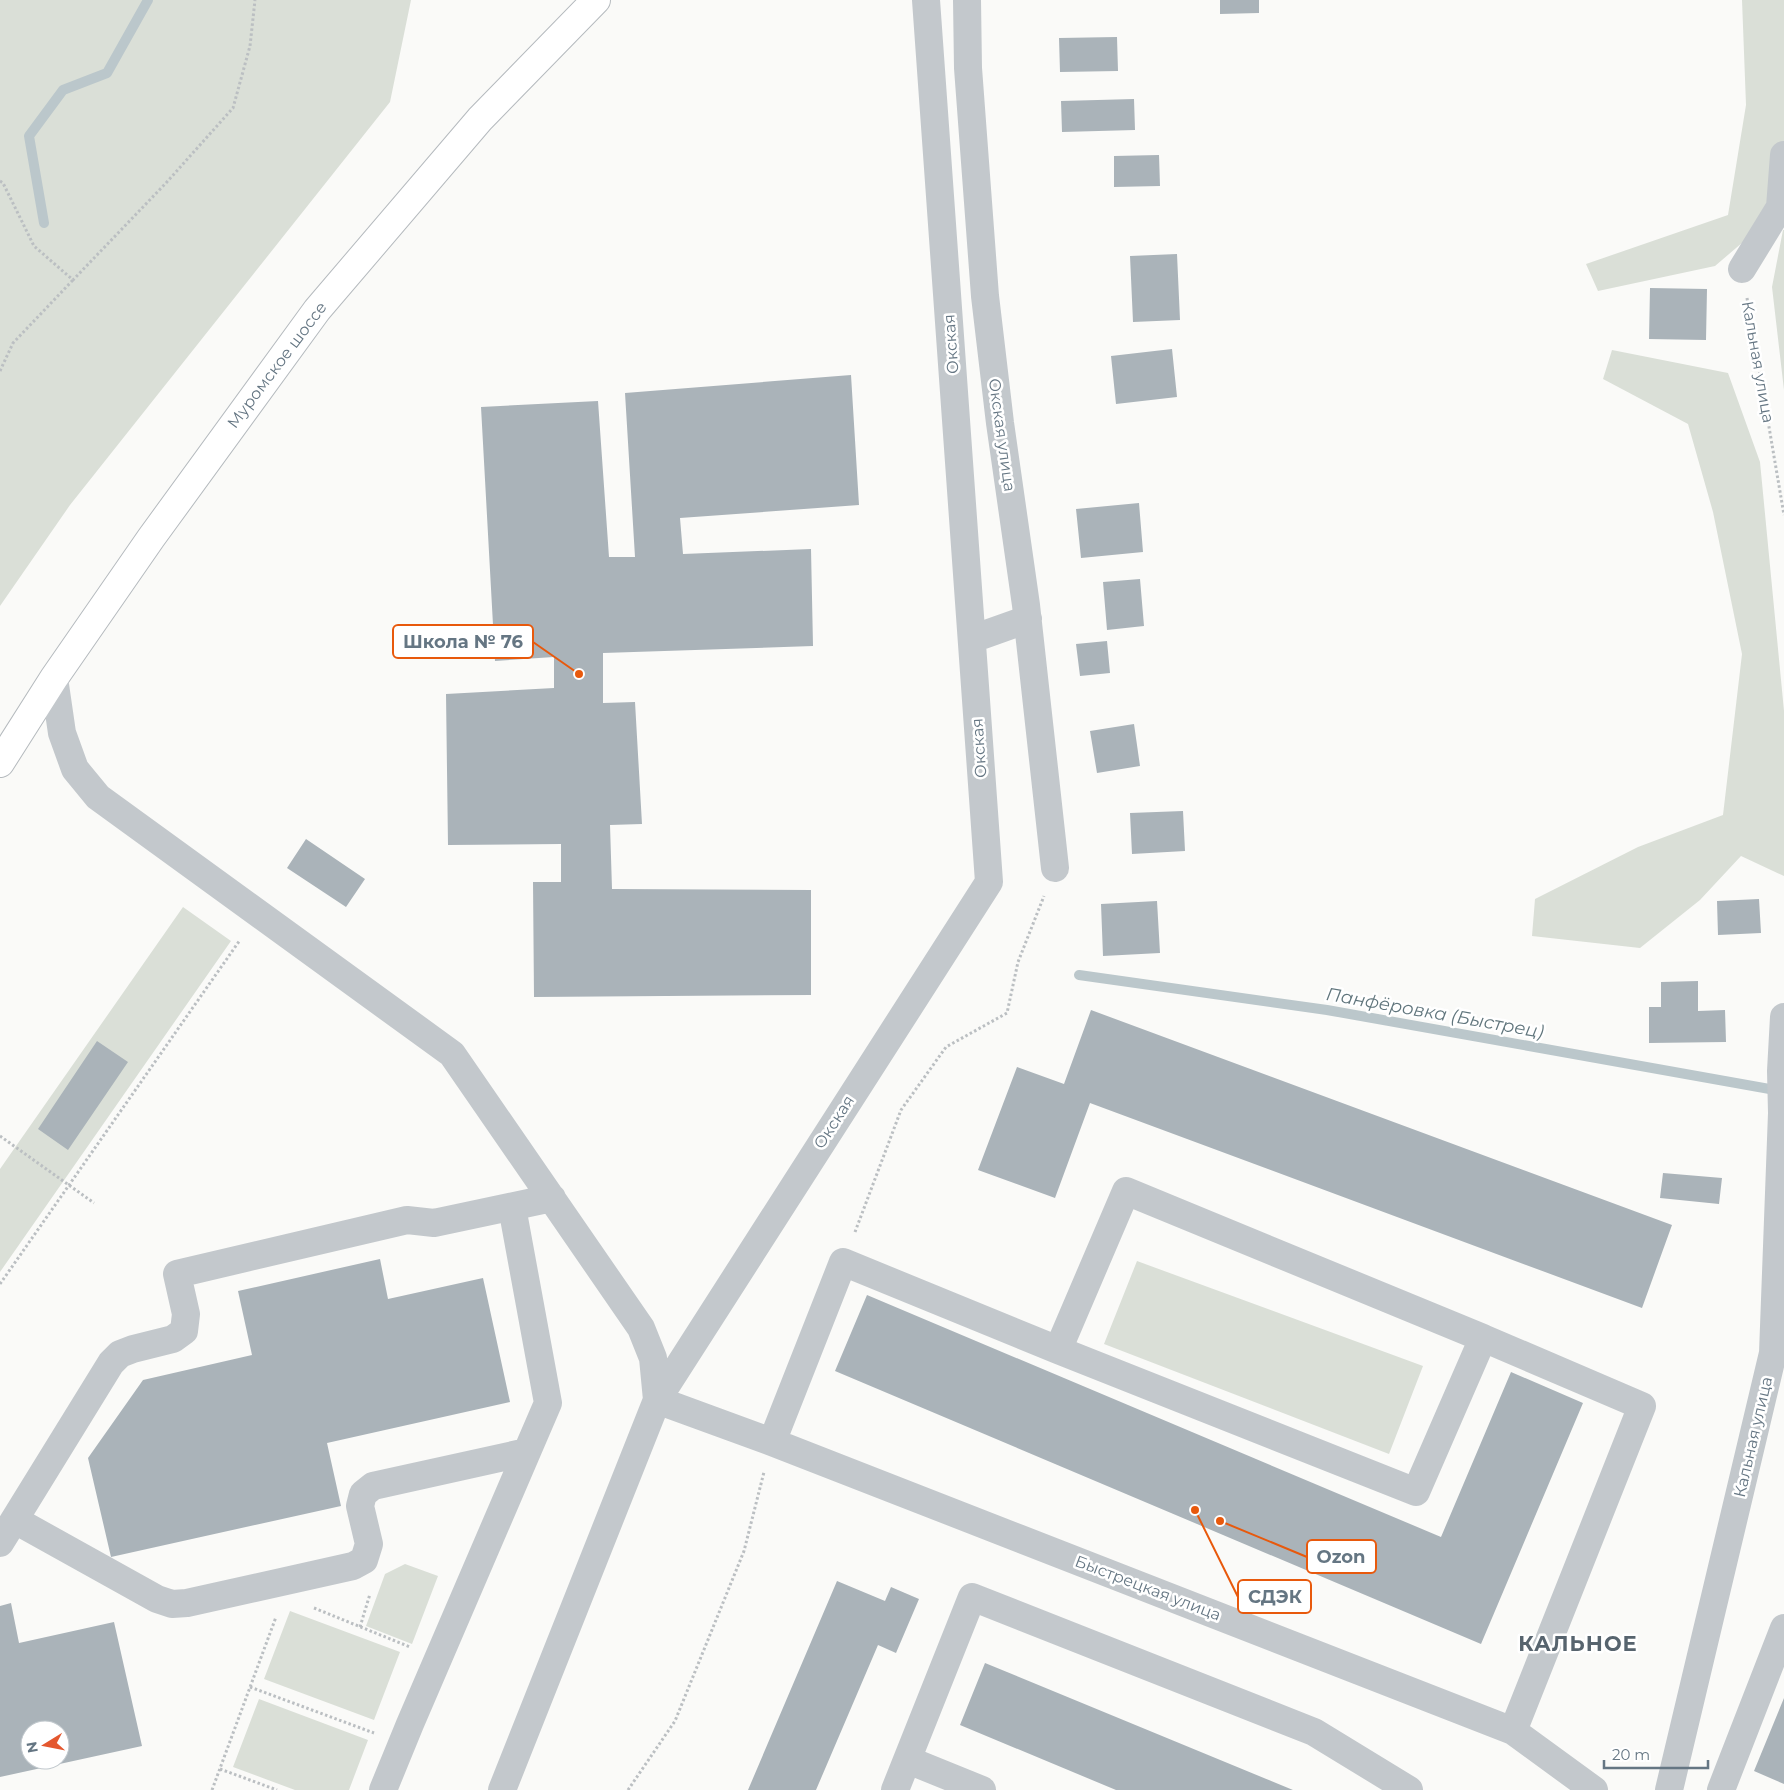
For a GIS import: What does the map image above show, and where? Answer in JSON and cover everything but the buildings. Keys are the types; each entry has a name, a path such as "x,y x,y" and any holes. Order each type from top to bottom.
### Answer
{"main road":[{"name":"Муромское шоссе","path":"0,763 54,678 229,429 317,310 480,119 596,0"}],"street":[{"name":"Окская","path":"656,1400 989,882 926,0"},
{"name":"Окская улица","path":"967,0 968,68 986,306 1000,423 1028,619 1055,868"},
{"path":"935,124 972,119"},
{"path":"1742,269 1780,207 1784,154"},
{"path":"972,639 1028,619"},
{"path":"54,678 62,733 75,769 98,797 452,1054 641,1328 653,1358 656,1400 502,1790"},
{"name":"Кальная улица","path":"1669,1790 1773,1353 1784,1017"},
{"path":"1058,1350 1126,1191 1483,1338 1642,1406 1513,1730"},
{"path":"0,1543 120,1354 173,1339 184,1331 186,1314 177,1274 406,1220 434,1223 552,1198"},
{"path":"383,1790 548,1403 512,1207"},
{"path":"772,1442 843,1262 1058,1350 1416,1492 1483,1338"},
{"name":"Быстрецкая улица","path":"656,1400 772,1442 1513,1730 1594,1790"},
{"path":"15,1520 157,1599 172,1604 188,1603 353,1566 364,1560 369,1544 360,1506 363,1494 373,1486 527,1452"},
{"path":"895,1790 972,1597 1314,1732 1409,1790"},
{"path":"1721,1790 1784,1628"},
{"path":"908,1760 982,1790"}],"path":[{"path":"0,371 13,343 166,183 232,108 250,46 256,0"},
{"path":"0,181 3,183 34,246 73,280"},
{"name":"Кальная улица","path":"1742,269 1784,515"},
{"path":"843,1262 901,1110 946,1047 1007,1013 1018,962 1055,868"},
{"path":"0,1284 242,937"},
{"path":"0,1136 94,1203"},
{"path":"628,1790 674,1721 744,1551 772,1442"},
{"path":"360,1627 370,1593"},
{"path":"306,1605 416,1649"},
{"path":"212,1790 277,1615"},
{"path":"250,1687 381,1735"},
{"path":"220,1769 277,1790"}],"shaded area":[{"path":"0,0 411,0 390,102 70,505 0,606"},
{"path":"1742,0 1784,0 1784,207 1715,266 1598,291 1586,264 1728,215 1746,105"},
{"path":"1784,230 1784,390 1772,287"},
{"path":"1612,350 1728,373 1760,462 1784,711 1784,876 1741,856 1700,900 1640,948 1532,936 1535,899 1638,847 1723,815 1742,654 1713,512 1688,424 1603,379"},
{"path":"183,907 231,941 0,1272 0,1169"},
{"path":"1137,1261 1423,1366 1389,1454 1104,1344"},
{"path":"405,1564 438,1576 412,1644 366,1626 385,1574"},
{"path":"290,1611 400,1652 374,1720 264,1679"},
{"path":"259,1699 368,1740 349,1790 295,1790 233,1767"}],"waterway":[{"name":"Панфёровка (Быстрец)","path":"44,223 29,136 63,90 107,73 148,0"},
{"name":"Панфёровка (Быстрец)","path":"1079,975 1327,1010 1781,1091"}],"place":[{"name":"Школа № 76","path":"579,674"},
{"name":"СДЭК","path":"1195,1510"},
{"name":"Ozon","path":"1220,1521"}],"district":[{"name":"КАЛЬНОЕ","path":"1578,1643"}]}
